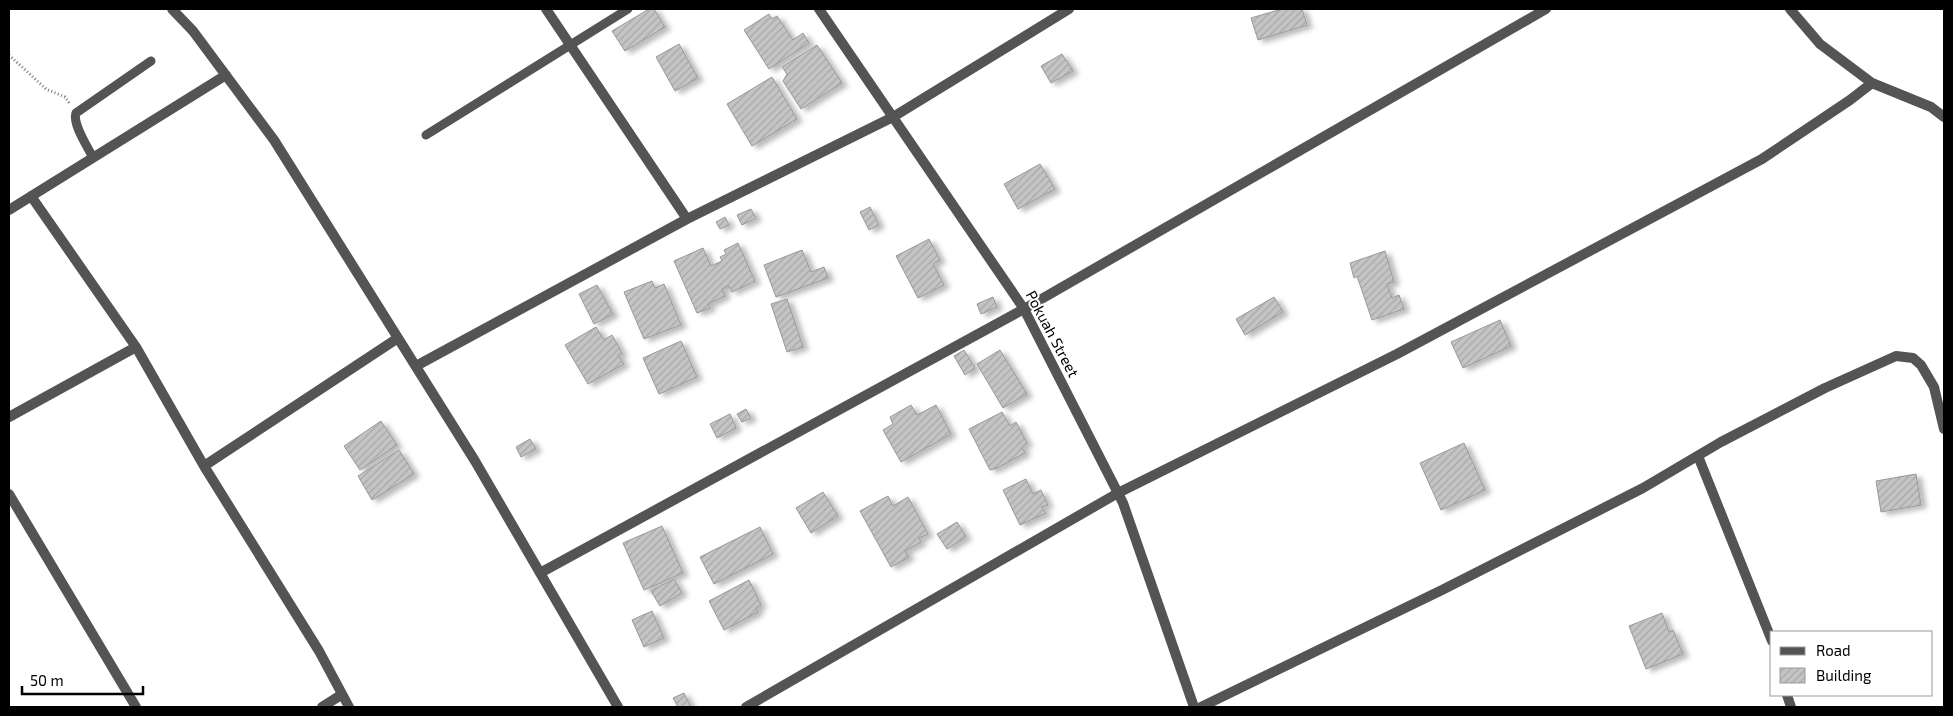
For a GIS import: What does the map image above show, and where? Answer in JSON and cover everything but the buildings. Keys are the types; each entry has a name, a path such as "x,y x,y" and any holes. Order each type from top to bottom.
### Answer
{"street":[{"path":"172,9 192,31 274,140 475,462 618,707"},
{"path":"546,9 686,219"},
{"name":"Pokuah Street","path":"819,9 1024,310 1123,503 1194,707"},
{"path":"416,366 686,219 893,117 1069,9"},
{"path":"540,574 1024,310 1546,9"},
{"path":"1790,9 1820,44 1872,83 1931,107 1944,117"},
{"path":"9,210 226,75"},
{"path":"746,707 1118,493 1397,354 1754,164 1850,100 1872,83"},
{"path":"31,196 136,347 204,466 319,651 348,707"},
{"path":"204,466 398,338"},
{"path":"9,417 136,347"},
{"path":"1201,707 1486,568 1643,488 1698,456 1825,388 1896,356 1913,358 1921,365 1934,387 1944,428"},
{"path":"1698,456 1770,636"},
{"path":"9,494 136,707"},
{"path":"322,707 341,695"}],"lane":[{"path":"426,135 628,9"},
{"path":"93,158 76,124 74,117 76,113 151,61"}],"path":[{"path":"9,55 46,89 65,97 76,113"}]}
